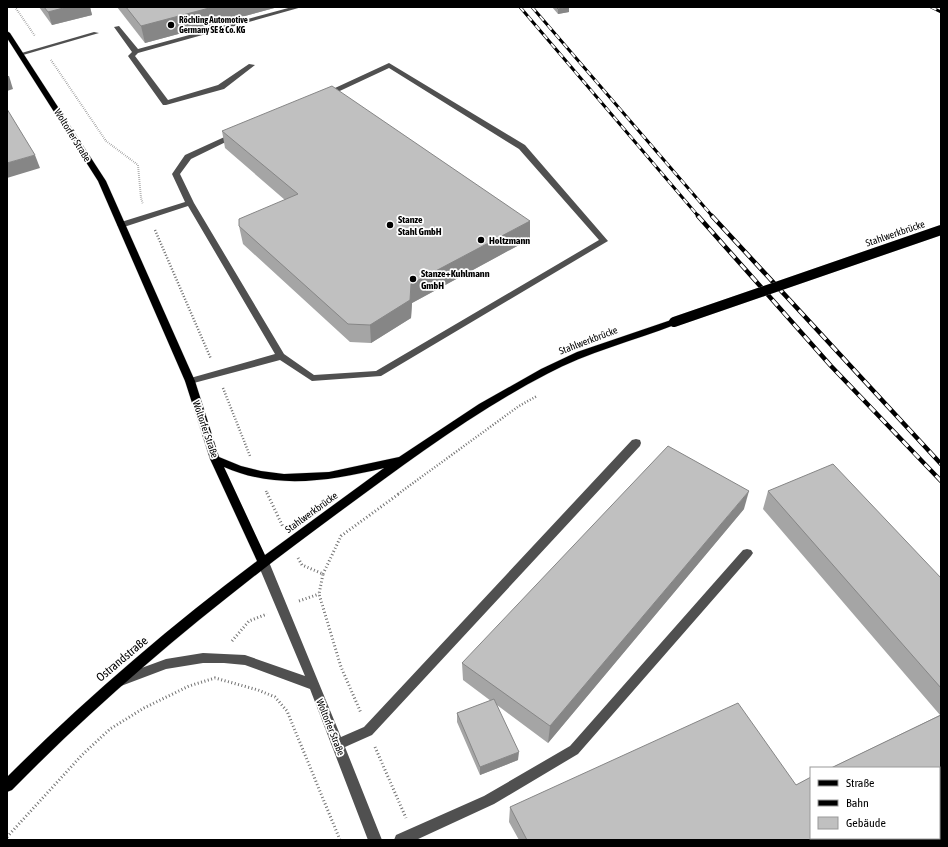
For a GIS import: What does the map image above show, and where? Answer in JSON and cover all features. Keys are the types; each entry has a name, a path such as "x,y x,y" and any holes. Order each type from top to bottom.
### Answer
{"main road":[{"name":"Woltorfer Straße","path":"7,33 102,181 190,381 215,459 263,562"},
{"name":"Stahlwerkbrücke","path":"263,562 402,460 480,408 578,355 941,230"},
{"path":"215,459 258,475 295,479 317,478 340,474 402,460"},
{"name":"Ostrandstraße","path":"7,786 44,747 113,685 206,606 263,562"}],"street":[{"path":"251,65 220,87 166,103 131,56 136,52 299,7"},
{"path":"117,27 136,52"},
{"path":"21,54 96,34"},
{"path":"245,131 188,157 176,174 190,203 281,356 312,378 378,374 604,242 522,147 389,65 317,98"},
{"path":"121,225 190,203"},
{"path":"190,381 281,356"},
{"path":"338,744 368,731 636,443"},
{"path":"401,840 489,800 574,750 747,553"},
{"name":"Woltorfer Straße","path":"263,562 315,685 376,840"},
{"path":"113,685 166,664 203,658 245,660 315,685"}],"path":[{"path":"15,7 106,141 138,165"},
{"path":"323,574 341,536 519,406 544,392"},
{"path":"215,678 229,645 249,621 319,594"},
{"path":"7,837 82,755 110,729 144,708 189,686 215,678 258,690 275,697 287,711 340,840"}],"building":[{"path":"44,7 67,7 48,12"},
{"path":"126,7 213,7 141,26"},
{"path":"556,7 569,7 558,9"},
{"name":"Stanze Stahl GmbH","path":"332,86 530,221 411,284 410,300 370,325 348,324 239,226 239,219 298,194 222,131"},
{"path":"7,109 35,155 7,163"},
{"path":"668,446 749,491 550,726 462,663"},
{"path":"833,464 941,578 941,688 768,491"},
{"path":"494,699 519,752 480,767 457,713"},
{"path":"738,703 796,785 810,778 810,839 940,839 940,767 833,767 941,715 941,840 527,840 510,807"}],"railway":[{"path":"520,7 699,217"},
{"path":"532,7 713,217"},
{"path":"931,7 941,12"},
{"path":"698,216 831,366 941,481"},
{"path":"712,216 941,464"}],"place":[{"name":"Röchling Automotive Germany SE & Co. KG","path":"171,25"},
{"name":"Stanze Stahl GmbH","path":"390,225"},
{"name":"Holtzmann","path":"481,240"},
{"name":"Stanze+Kuhlmann GmbH","path":"413,279"}]}
